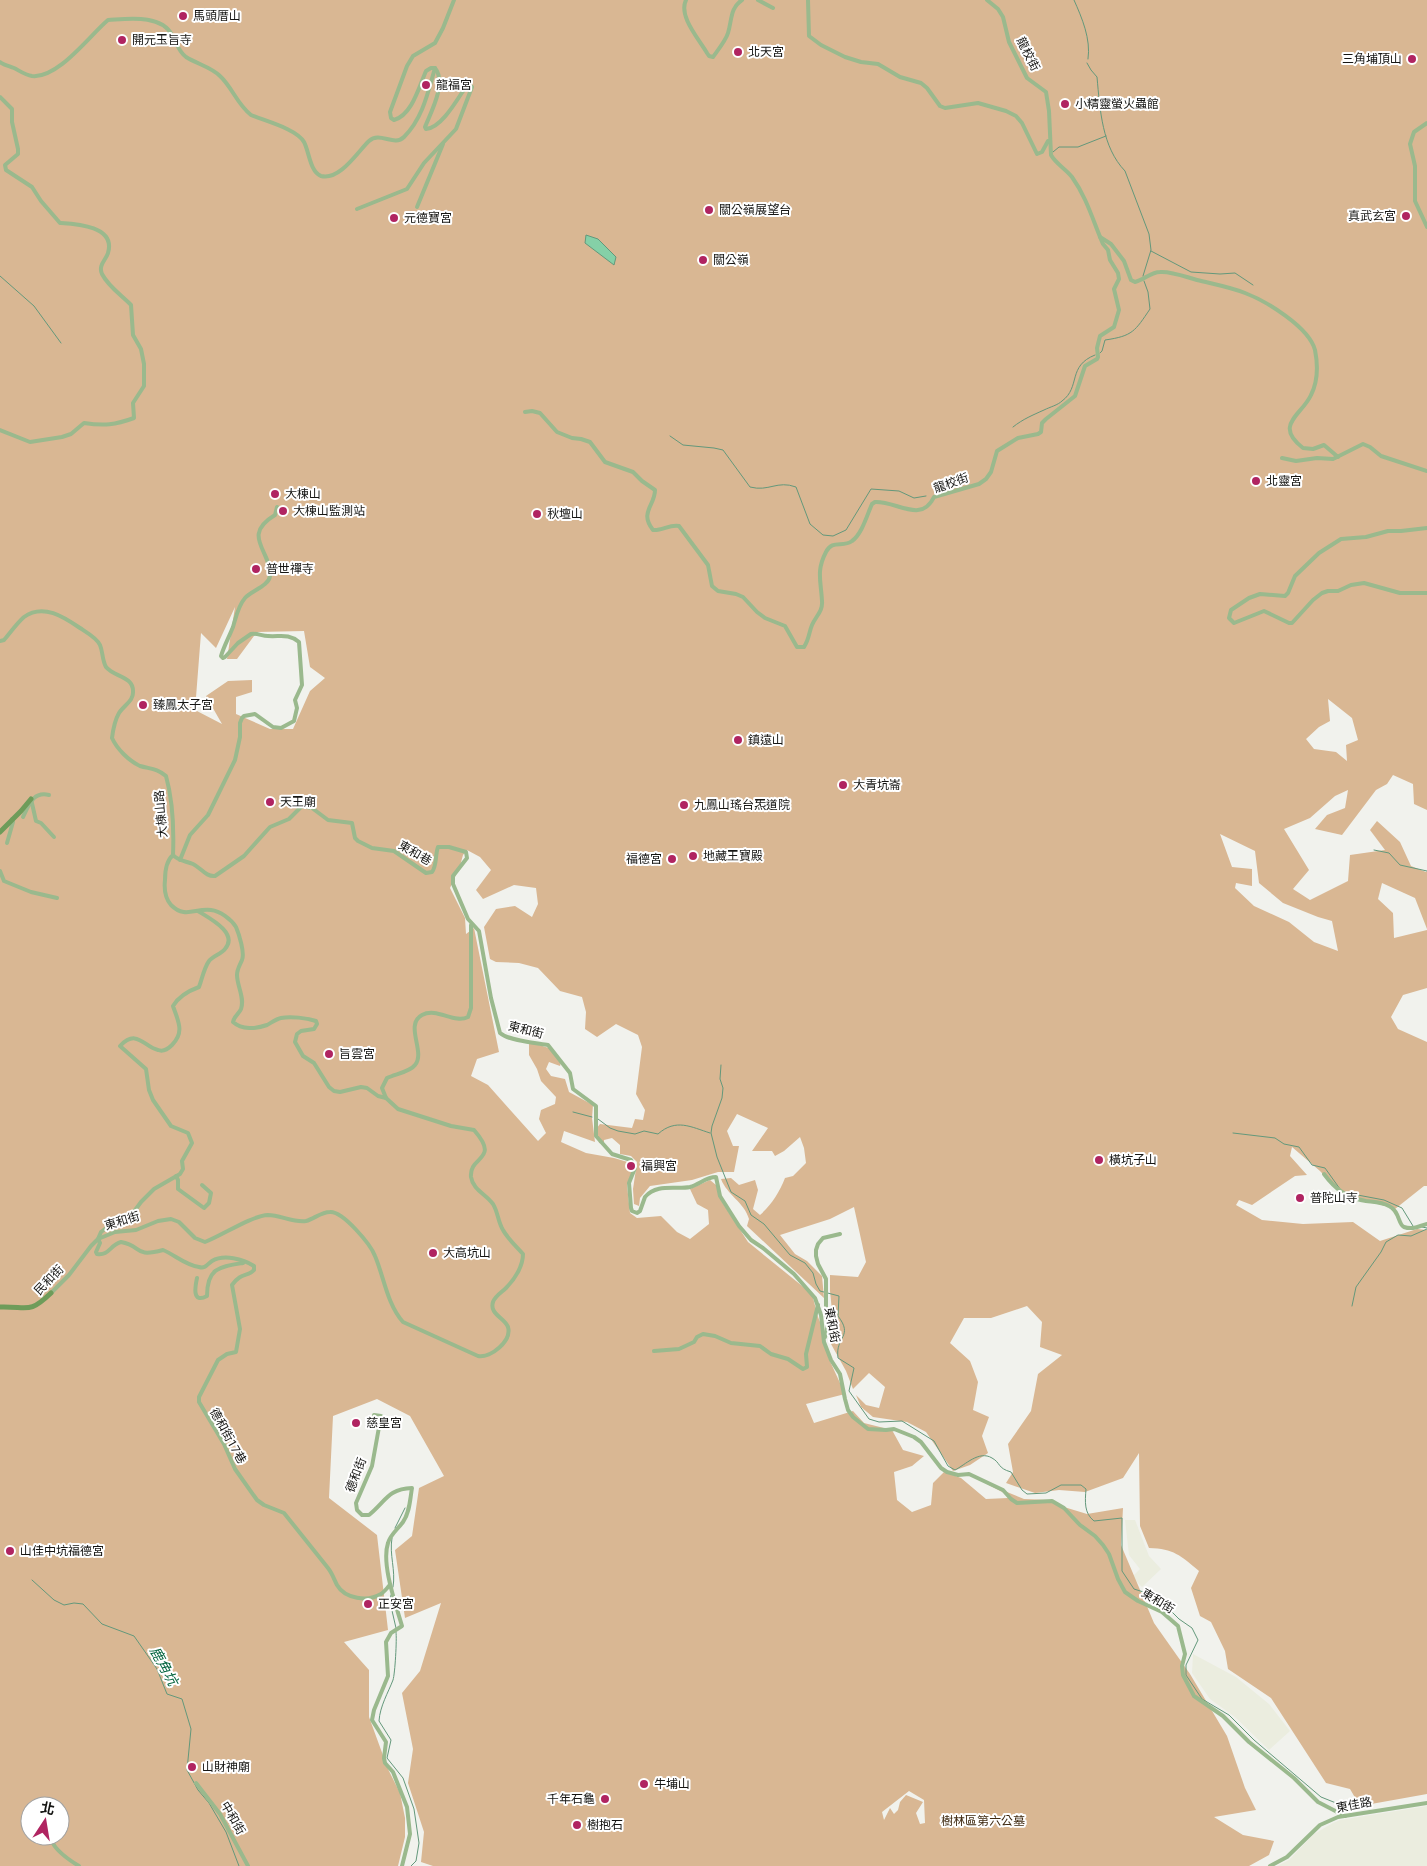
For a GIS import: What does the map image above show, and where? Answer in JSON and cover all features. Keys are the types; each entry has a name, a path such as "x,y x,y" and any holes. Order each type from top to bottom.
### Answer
{"street":[{"path":"436,68 426,71 411,105 401,118 394,120 391,118 390,112 406,66 413,56 435,42 443,28 454,0"},
{"path":"686,0 684,12 709,56 713,56 728,34 730,16 734,7 742,0"},
{"path":"758,0 773,8"},
{"path":"808,0 809,36 821,46 853,59 878,64 900,76 921,84 927,88 940,106 945,108 978,102 992,105 1016,116 1022,123 1037,154 1042,152 1050,139"},
{"name":"龍校街","path":"525,412 540,413 557,432 590,442 605,462 633,472 655,490 647,510 649,524 653,530 661,530 674,525 679,526 708,565 712,586 718,591 743,597 765,618 785,626 797,647 801,648 808,642 812,626 822,610 818,576 829,546 835,543 846,544 853,541 860,532 872,504 878,502 918,512 930,504 934,497 979,484 986,479 997,451 1018,438 1041,432 1042,423 1075,396 1085,366 1098,357 1097,348 1100,336 1114,327 1119,310 1114,289 1119,279 1118,273 1110,260 1108,250 1103,244 1082,192 1071,175 1053,160 1051,155 1046,92 1027,78 1008,42 1003,17 998,9 987,0"},
{"path":"0,62 24,74 34,76 43,74 55,69 64,62 108,20 156,21 167,27 179,50 186,57 220,76 245,110 251,115 298,134 304,142 315,171 321,176 328,176 344,169 370,140 379,137 400,141 422,112 436,68"},
{"path":"357,209 407,188 424,163 456,129 472,88 470,85 467,85 436,126 426,129 425,127 440,84 436,68"},
{"path":"0,97 12,109 12,122 18,149 18,154 5,165 6,170 32,187 53,218 60,223 87,226 100,231 108,241 108,252 101,265 101,273 116,292 131,305 133,335 142,349 144,379 144,386 134,403 134,418 106,426 84,423 71,434 44,441 30,442 0,430"},
{"path":"1427,123 1414,132 1410,144 1415,166 1415,201 1427,227"},
{"path":"417,207 444,142"},
{"path":"1100,237 1111,244 1124,261 1131,280 1135,282 1158,272 1187,277 1246,293 1295,323 1306,332 1315,349 1317,373 1311,396 1290,424 1293,439 1303,448 1313,449 1324,445 1338,457"},
{"path":"1282,458 1296,460 1333,459 1366,444 1381,456 1427,471"},
{"path":"277,507 275,515 260,527 260,544 269,568 270,577 268,582 248,595 240,604 221,656 225,657 238,643 251,634 268,636 287,635 293,637 299,642 302,667 302,685 295,700 296,714 294,720 281,728 273,727 255,714 242,718 235,760 208,815 190,835 180,860 173,855 169,860 165,874 165,892 167,901 177,911 182,913 210,910 218,912 236,928 243,954 243,959 236,972 242,1000 241,1009 233,1022 246,1028 258,1027 281,1018 316,1021 317,1024 314,1029 301,1031 297,1034 295,1042 302,1056 314,1063 329,1087 334,1091 340,1092 361,1087 367,1088 378,1096 386,1098"},
{"path":"1427,528 1401,531 1388,530 1366,537 1341,540 1319,553 1294,576 1288,593 1285,596 1266,593 1253,595 1231,610 1229,618 1234,623 1264,611 1270,612 1283,621 1292,623 1322,593 1338,591 1358,583 1400,593 1427,593"},
{"name":"大棟山路","path":"0,641 4,640 25,617 36,613 52,612 70,620 100,645 101,655 106,667 129,681 134,693 118,715 112,738 116,745 131,760 140,766 155,768 166,776 172,814 173,855"},
{"path":"0,832 22,811 31,799 44,794 49,795"},
{"path":"23,817 31,799"},
{"path":"31,799 36,821 41,823 54,837"},
{"name":"東和巷","path":"180,860 193,864 207,874 215,876 244,856 270,828 289,819 300,807 308,806 328,820 352,822 355,838 358,841 372,848 394,851 426,873 432,872 434,869 435,854 438,847 449,847 466,852 467,858 453,876 452,884 471,925"},
{"path":"7,843 13,822 12,819"},
{"path":"0,871 4,882 31,892 57,898"},
{"path":"198,911 221,926 228,934 228,942 226,948 209,962 199,987 184,994 177,1000 174,1006 179,1023 180,1034 178,1040 169,1048 161,1051 138,1039 125,1041 120,1046 146,1069 148,1090 171,1126 188,1133 191,1138 192,1143 182,1161 183,1169 176,1176 178,1189 204,1208 209,1203 211,1193 202,1185"},
{"path":"386,1098 382,1088 387,1078 416,1066 419,1057 415,1026 417,1020 422,1015 436,1013 462,1019 468,1017 471,1012 471,925"},
{"name":"東和街","path":"471,925 477,927 479,931 490,998 500,1033 503,1036 548,1045 570,1073 573,1089 596,1106 596,1136 612,1154 631,1160 634,1164 635,1168 629,1183 632,1211 637,1213 640,1211 645,1197 656,1190 674,1187 688,1188 709,1177 716,1177 720,1196 739,1226 751,1240 794,1274 815,1298 818,1304 830,1360 840,1374 848,1410 861,1424 868,1429 894,1429 914,1437 921,1442 941,1468 947,1472 958,1476 969,1474 1003,1490 1010,1499 1018,1503 1052,1501 1064,1508 1080,1525 1095,1536 1108,1554 1118,1579 1126,1592 1138,1601 1162,1612 1178,1626 1184,1654 1183,1675 1194,1696 1223,1716 1249,1742 1294,1778 1318,1802 1345,1816"},
{"name":"東和街","path":"98,1239 115,1232 136,1230 165,1219 176,1220 195,1238 205,1242 246,1222 266,1215 306,1221 321,1213 332,1211 342,1216 355,1229 374,1253 395,1313 403,1322 478,1356 488,1356 507,1338 508,1332 507,1325 492,1307 493,1300 513,1281 522,1264 523,1254 502,1228 492,1203 474,1185 471,1172 473,1166 484,1156 485,1145 474,1130 451,1126 398,1109 386,1098"},
{"path":"1324,1174 1333,1186 1346,1196 1387,1205 1398,1213 1400,1224 1404,1227 1417,1228 1425,1224"},
{"name":"民和街","path":"0,1307 30,1309 38,1305 51,1294 98,1239 101,1232 109,1226 124,1222 154,1189 176,1176"},
{"path":"824,1339 828,1325 826,1279 818,1264 816,1250 823,1238 840,1234"},
{"path":"98,1239 100,1243 96,1252 100,1255 110,1251 121,1242 144,1254 163,1250 188,1264 201,1268 219,1258 246,1262"},
{"path":"197,1278 194,1292 202,1299 207,1296 207,1285 217,1268 246,1262"},
{"name":"德和街17巷","path":"246,1262 254,1266 254,1270 252,1273 242,1275 235,1281 232,1290 240,1329 238,1348 236,1352 222,1356 218,1360 199,1397 199,1402 224,1444 235,1469 257,1500 284,1513 334,1576 343,1592 358,1598 370,1597 381,1594 390,1587"},
{"path":"654,1351 679,1349 694,1342 697,1337 703,1334 716,1336 730,1343 760,1346 771,1354 788,1359 803,1369 807,1367 806,1354 818,1304"},
{"name":"德和街","path":"374,1415 380,1416 381,1419 377,1431 376,1449 367,1481 356,1503 357,1510 362,1515 369,1515 392,1492 400,1488 412,1488 407,1514 388,1543 385,1559 390,1587 394,1594 402,1626 393,1632 386,1642 388,1676 374,1710 372,1720 386,1742 385,1763 393,1772 407,1807 410,1834 402,1866"},
{"name":"中和街","path":"196,1783 220,1814 248,1866"},
{"name":"東佳路","path":"1270,1866 1287,1857 1320,1825 1345,1816 1427,1803"},
{"path":"56,1846 71,1861 79,1866"}],"shaded area":[{"path":"586,235 598,239 616,257 614,265 585,243"},
{"path":"1125,1520 1135,1520 1149,1556 1161,1569 1142,1587 1132,1577 1140,1569 1129,1555"},
{"path":"1193,1654 1236,1677 1269,1704 1290,1731 1269,1750 1235,1717 1210,1699 1192,1673"},
{"path":"1427,1806 1427,1866 1277,1866 1289,1860 1314,1834 1340,1820"}],"green space":[{"name":"樹林區第六公墓","path":"0,0 1427,0 1427,810 1414,804 1413,784 1393,775 1387,784 1376,790 1342,835 1315,829 1327,815 1345,808 1348,790 1335,796 1310,818 1284,829 1309,870 1293,889 1310,900 1348,881 1350,855 1385,850 1370,830 1377,821 1400,842 1411,866 1427,871 1427,929 1415,898 1382,883 1378,899 1393,913 1394,938 1427,930 1427,988 1403,995 1391,1017 1398,1029 1427,1042 1427,1186 1424,1186 1395,1209 1341,1193 1320,1171 1292,1147 1290,1156 1307,1175 1295,1176 1252,1205 1239,1200 1236,1205 1262,1220 1303,1224 1353,1222 1380,1241 1417,1229 1427,1230 1427,1794 1360,1806 1350,1789 1326,1783 1271,1698 1228,1669 1225,1651 1211,1622 1200,1616 1191,1588 1199,1571 1171,1551 1149,1548 1140,1526 1139,1453 1123,1478 1085,1492 1059,1490 1035,1493 1006,1483 1013,1472 1008,1444 1031,1411 1038,1374 1062,1355 1040,1347 1042,1322 1027,1306 991,1318 964,1318 950,1343 970,1361 978,1382 973,1410 989,1417 982,1436 988,1453 970,1465 953,1471 926,1432 907,1422 873,1417 861,1407 856,1395 866,1405 879,1408 885,1387 869,1373 853,1389 846,1371 831,1344 830,1275 858,1277 866,1262 854,1207 830,1219 780,1235 795,1254 807,1261 822,1276 824,1298 747,1226 749,1219 747,1213 727,1190 721,1179 731,1178 739,1185 755,1180 758,1190 753,1209 760,1215 775,1198 785,1178 793,1176 806,1163 800,1137 775,1156 772,1151 752,1151 768,1128 737,1114 727,1131 733,1146 739,1146 734,1172 718,1172 692,1180 650,1186 640,1198 639,1206 634,1204 633,1189 637,1162 631,1156 620,1154 620,1145 612,1138 604,1140 604,1144 599,1143 596,1129 600,1124 632,1128 635,1119 643,1120 645,1110 636,1094 642,1047 638,1035 616,1024 597,1037 585,1029 586,1012 582,997 560,991 538,968 519,963 496,962 490,959 484,927 496,909 515,906 532,917 538,904 536,888 514,885 483,899 476,890 491,870 480,857 467,850 463,855 450,888 465,918 466,934 474,928 499,1052 477,1059 471,1076 488,1085 538,1141 546,1133 539,1119 541,1110 555,1104 556,1097 541,1081 529,1055 529,1042 549,1048 561,1062 560,1066 549,1062 546,1069 551,1076 565,1079 569,1092 593,1105 592,1118 595,1142 564,1131 561,1142 586,1153 631,1163 632,1172 627,1185 630,1213 637,1218 661,1216 677,1232 690,1239 709,1224 708,1210 697,1204 690,1189 710,1180 716,1185 722,1202 748,1242 812,1294 829,1359 845,1394 806,1404 814,1423 853,1411 864,1423 892,1430 903,1450 924,1456 912,1466 894,1472 897,1500 912,1512 931,1505 933,1483 944,1472 961,1478 986,1499 1008,1498 1006,1494 985,1483 1024,1499 1051,1500 1064,1507 1087,1514 1123,1508 1121,1545 1154,1623 1190,1674 1227,1736 1245,1788 1256,1810 1214,1817 1243,1835 1274,1841 1269,1855 1249,1866 433,1866 421,1862 424,1832 408,1783 413,1749 402,1693 420,1671 441,1603 405,1618 395,1550 412,1536 419,1488 444,1476 410,1416 377,1399 333,1416 329,1498 377,1535 388,1630 344,1642 369,1670 369,1717 388,1769 400,1793 405,1818 405,1837 398,1866 0,1866","holes":["235,607 227,659 237,659 257,632 304,631 310,667 325,678 310,691 293,729 270,729 236,714 236,697 252,692 252,680 228,681 206,696 222,724 195,710 201,633 216,648","1328,699 1352,718 1358,740 1346,745 1347,761 1336,752 1314,749 1306,739 1319,727 1330,721","1220,834 1255,851 1259,883 1283,903 1332,921 1338,951 1314,942 1289,922 1254,906 1235,888 1236,883 1252,886 1252,869 1232,867","909,1791 924,1800 925,1823 920,1824 916,1813 923,1802 906,1795 894,1814 890,1808 884,1820 882,1812"]}],"waterway":[{"path":"1074,0 1087,36 1088,59"},
{"path":"1087,63 1097,77 1101,115 1111,151 1125,171 1149,234 1151,250 1143,276"},
{"path":"1053,152 1059,147 1078,147 1106,136"},
{"path":"1151,251 1191,272 1235,273 1253,285"},
{"path":"0,276 34,306 61,343"},
{"path":"1100,353 1105,340 1128,334 1141,323 1150,309 1148,292 1144,281"},
{"path":"1013,427 1028,417 1062,401 1068,395 1081,365 1095,355"},
{"path":"670,436 683,445 723,450 750,487 763,488 783,485 796,487 810,524 823,535 833,536 846,530 871,489 899,491 914,498 926,496"},
{"path":"1374,850 1389,853 1400,865 1427,871"},
{"path":"721,1065 722,1098 711,1133 717,1157 731,1192 745,1201 751,1215 764,1224 790,1255 805,1263 813,1273 820,1291 839,1296 838,1316 844,1328 844,1333 839,1345 838,1358 854,1368 849,1391 869,1419 879,1422 902,1421 934,1441 948,1466 955,1470 972,1459 987,1456 995,1460 1003,1469 1011,1472 1022,1490 1027,1494 1046,1493 1061,1485 1081,1485 1086,1489 1085,1503 1088,1514 1094,1521 1122,1518 1122,1571 1134,1589 1156,1596 1179,1619 1192,1628 1198,1640 1186,1665 1186,1675 1202,1699 1229,1715 1254,1740 1321,1797 1351,1809"},
{"path":"573,1112 592,1117"},
{"path":"598,1119 610,1128 635,1134 644,1131 658,1134 671,1126 677,1125 690,1126 710,1133"},
{"path":"1233,1133 1275,1138 1284,1144 1299,1147 1312,1165 1325,1168 1340,1189"},
{"path":"1347,1193 1384,1200 1402,1208 1413,1226"},
{"path":"1422,1227 1427,1228"},
{"path":"1352,1306 1356,1287 1386,1242 1398,1235 1411,1236 1427,1229"},
{"path":"395,1528 405,1508"},
{"path":"392,1538 393,1587"},
{"name":"鹿角坑","path":"32,1580 54,1600 64,1605 83,1604 102,1624 134,1636 157,1669 167,1694 182,1699 191,1729 187,1770 226,1832 239,1866"},
{"path":"391,1595 390,1602 396,1628"},
{"path":"396,1632 394,1677 379,1721 391,1740 387,1758 403,1778 414,1809 419,1843 416,1861 411,1866"}],"place":[{"name":"馬頭厝山","path":"183,16"},
{"name":"開元玉旨寺","path":"122,40"},
{"name":"北天宮","path":"738,52"},
{"name":"三角埔頂山","path":"1412,59"},
{"name":"龍福宮","path":"426,85"},
{"name":"小精靈螢火蟲館","path":"1065,104"},
{"name":"關公嶺展望台","path":"709,210"},
{"name":"真武玄宮","path":"1406,216"},
{"name":"元德寶宮","path":"394,218"},
{"name":"關公嶺","path":"703,260"},
{"name":"北靈宮","path":"1256,481"},
{"name":"大棟山","path":"275,494"},
{"name":"大棟山監測站","path":"283,511"},
{"name":"秋壇山","path":"537,514"},
{"name":"普世禪寺","path":"256,569"},
{"name":"臻鳳太子宮","path":"143,705"},
{"name":"鎮遠山","path":"738,740"},
{"name":"大青坑崙","path":"843,785"},
{"name":"天王廟","path":"270,802"},
{"name":"九鳳山瑤台炁道院","path":"684,805"},
{"name":"地藏王寶殿","path":"693,856"},
{"name":"福德宮","path":"672,859"},
{"name":"旨雲宮","path":"329,1054"},
{"name":"橫坑子山","path":"1099,1160"},
{"name":"福興宮","path":"631,1166"},
{"name":"普陀山寺","path":"1300,1198"},
{"name":"大高坑山","path":"433,1253"},
{"name":"慈皇宮","path":"356,1423"},
{"name":"山佳中坑福德宮","path":"10,1551"},
{"name":"正安宮","path":"368,1604"},
{"name":"山財神廟","path":"192,1767"},
{"name":"牛埔山","path":"644,1784"},
{"name":"千年石龜","path":"605,1799"},
{"name":"樹抱石","path":"577,1825"}]}
